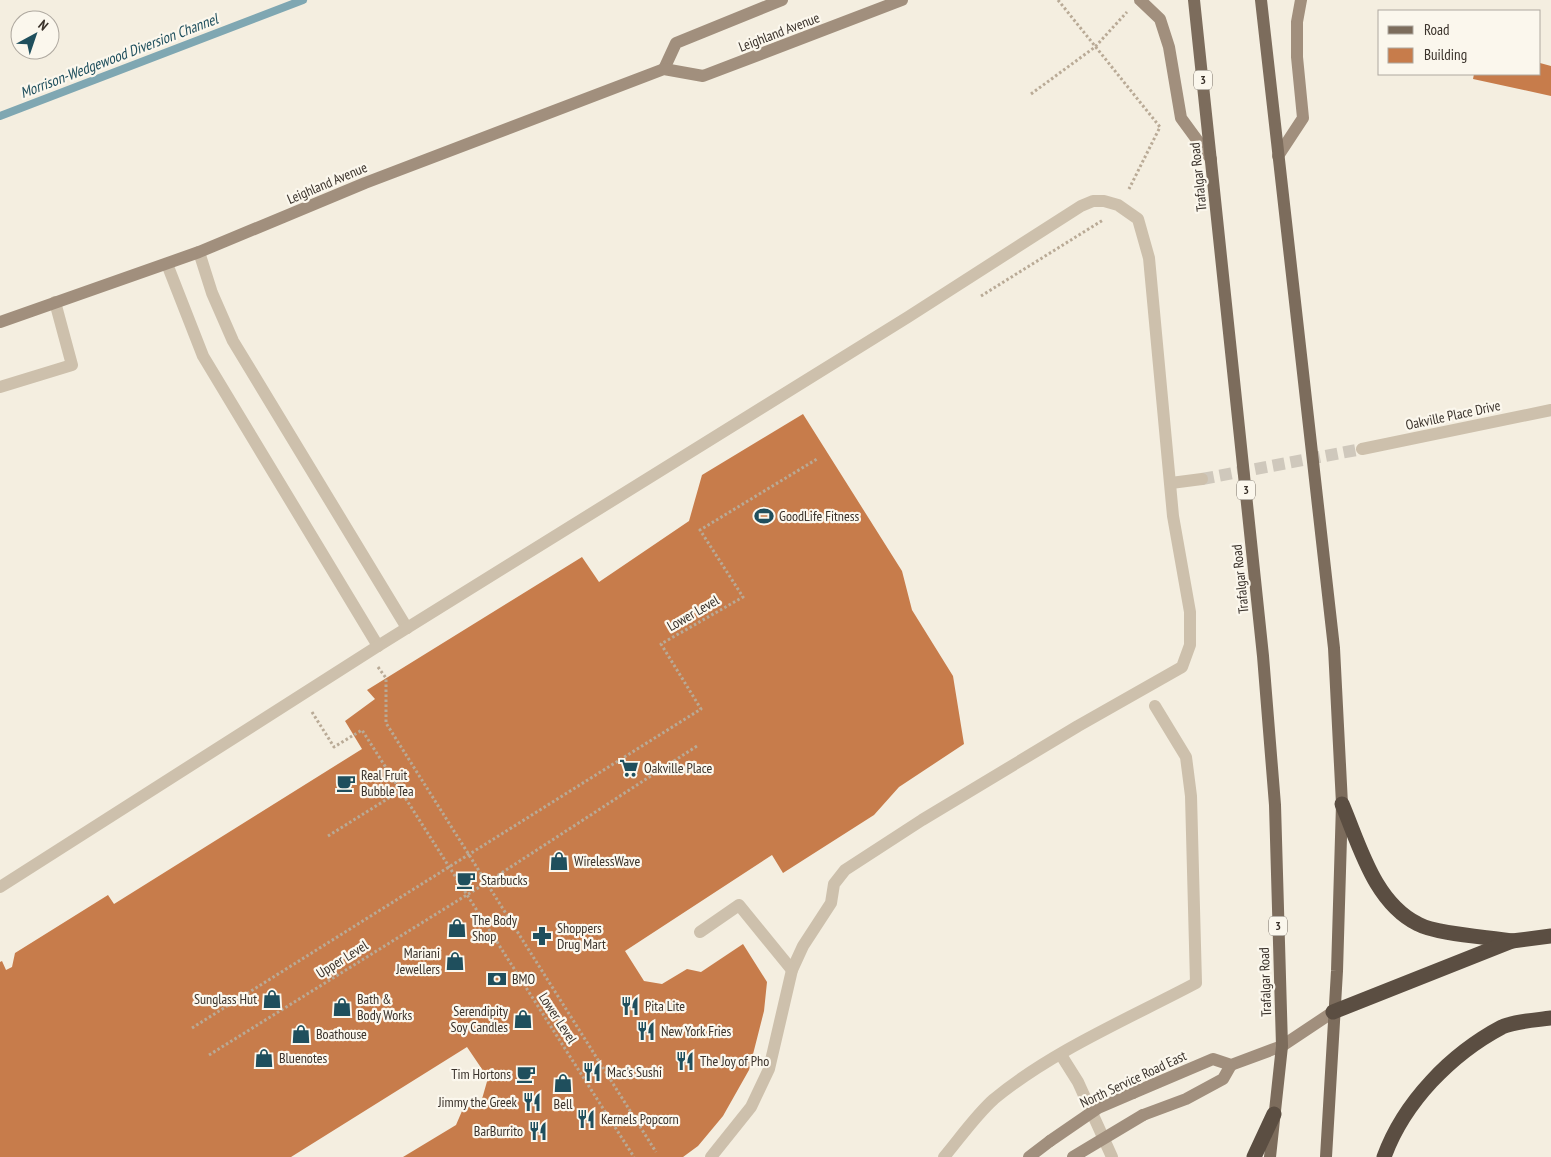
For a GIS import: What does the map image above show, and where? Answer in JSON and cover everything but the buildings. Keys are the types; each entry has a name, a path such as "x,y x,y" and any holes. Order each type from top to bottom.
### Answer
{"highway":[{"path":"1342,804 1375,879 1393,908 1419,925 1512,941"},
{"path":"1333,1012 1512,941 1551,936"},
{"path":"1384,1157 1390,1141 1424,1087 1467,1051 1504,1026 1551,1018"},
{"path":"1254,1157 1274,1114"}],"main road":[{"name":"Trafalgar Road","path":"1194,0 1263,656 1275,805 1282,1046 1270,1157"},
{"path":"1261,0 1334,648 1342,804 1337,970 1333,1012 1326,1157"}],"street":[{"name":"Leighland Avenue","path":"664,69 676,43 782,0"},
{"name":"Leighland Avenue","path":"0,322 200,252 364,183 664,69 703,76 902,0"},
{"path":"1140,0 1160,19 1169,47 1181,118 1211,159"},
{"path":"1278,156 1303,118 1297,57 1297,22 1301,0"},
{"path":"0,888 373,649 908,317 1081,206 1093,201 1104,200 1118,205 1138,219 1149,258 1173,516 1190,612 1190,645 1182,667 1078,726 922,820 845,870 834,884 831,904 803,946 792,970 769,1069 751,1107 711,1157"},
{"path":"200,252 212,293 233,341 407,628"},
{"path":"167,264 203,356 373,649"},
{"path":"0,387 72,365 56,302"},
{"name":"Oakville Place Drive","path":"1362,449 1551,410"},
{"path":"1171,484 1202,479"},
{"path":"944,1157 993,1100 1061,1055 1143,1009 1196,983 1191,796 1186,757 1155,706"},
{"path":"700,932 739,905 792,970"},
{"name":"North Service Road East","path":"1029,1157 1050,1140 1098,1108 1213,1059 1231,1065 1282,1046 1333,1012"},
{"path":"1061,1055 1078,1082 1112,1157"},
{"name":"North Service Road East","path":"1073,1157 1143,1115 1186,1099 1223,1079 1231,1065"}],"path":[{"path":"1058,0 1095,47"},
{"path":"1031,94 1095,47 1129,10"},
{"name":"Lower Level","path":"192,1028 447,866 701,709 661,644 743,597 700,530 817,459"},
{"path":"373,649 386,678 386,723 656,1152"},
{"name":"Lower Level","path":"302,694 334,747 362,730 634,1157"},
{"name":"Upper Level","path":"209,1055 486,883 697,746"},
{"path":"328,836 400,790"}],"waterway":[{"name":"Morrison-Wedgewood Diversion Channel","path":"0,116 303,0"}],"tunnel":[{"path":"1202,479 1362,449"}],"place":[{"name":"GoodLife Fitness","path":"764,516"},
{"name":"Oakville Place","path":"629,768"},
{"name":"Real Fruit Bubble Tea","path":"346,783"},
{"name":"WirelessWave","path":"559,861"},
{"name":"Starbucks","path":"466,880"},
{"name":"The Body Shop","path":"457,928"},
{"name":"Shoppers Drug Mart","path":"542,936"},
{"name":"Mariani Jewellers","path":"455,961"},
{"name":"BMO","path":"497,979"},
{"name":"Sunglass Hut","path":"272,999"},
{"name":"Pita Lite","path":"630,1006"},
{"name":"Bath & Body Works","path":"342,1007"},
{"name":"Serendipity Soy Candles","path":"523,1019"},
{"name":"New York Fries","path":"646,1031"},
{"name":"Boathouse","path":"301,1034"},
{"name":"Bluenotes","path":"264,1058"},
{"name":"The Joy of Pho","path":"685,1061"},
{"name":"Mac's Sushi","path":"592,1072"},
{"name":"Tim Hortons","path":"526,1074"},
{"name":"Bell","path":"563,1083"},
{"name":"Jimmy the Greek","path":"532,1102"},
{"name":"Kernels Popcorn","path":"586,1119"},
{"name":"BarBurrito","path":"538,1131"}]}
